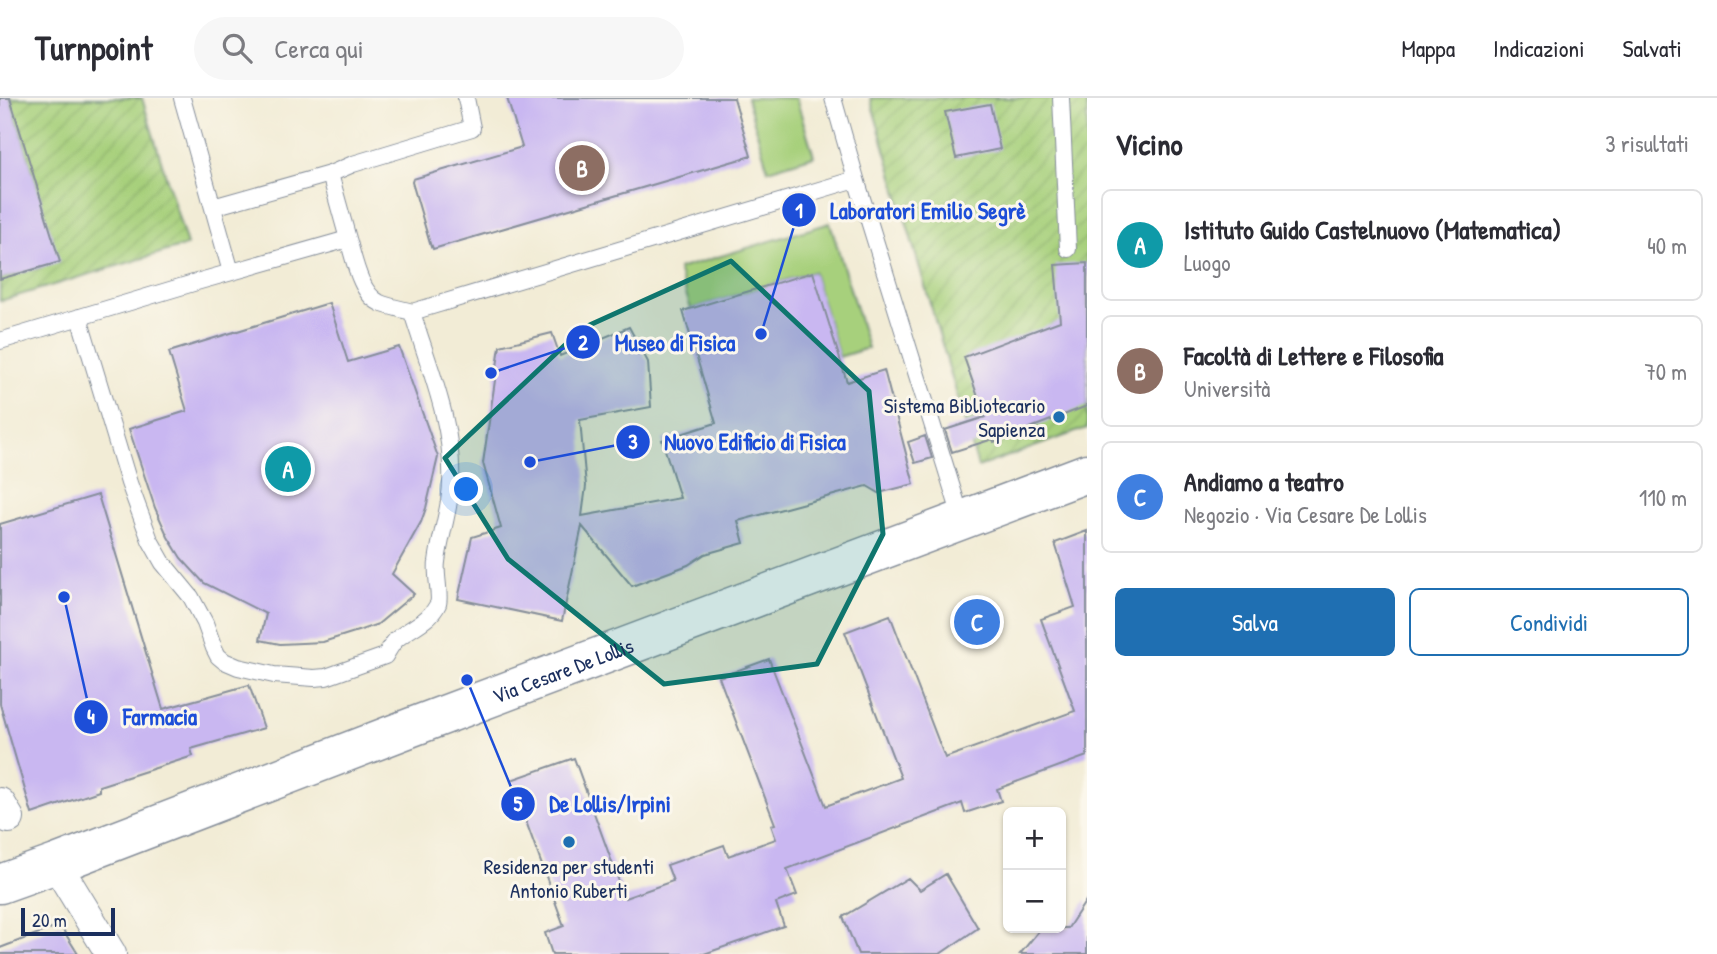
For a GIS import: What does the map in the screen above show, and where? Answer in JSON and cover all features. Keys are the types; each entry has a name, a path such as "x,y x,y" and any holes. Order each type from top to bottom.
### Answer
{"main road":[{"name":"Via Cesare De Lollis","path":"0,884 1087,473"}],"street":[{"path":"56,864 111,954"}],"lane":[{"path":"182,98 231,272"},
{"path":"213,207 330,174 353,164 472,128 466,98"},
{"path":"833,98 962,520"},
{"path":"1061,98 1068,249"},
{"path":"330,174 364,287 371,298 380,303 412,312 856,179"},
{"path":"0,341 348,239"},
{"path":"79,317 128,483 150,540 163,563 191,597 218,656 238,667 274,675 314,678 326,677 386,656 395,640 423,622 439,602 436,576 450,499 450,447 446,421 412,312"}],"highlighted area":[{"path":"731,261 869,391 883,534 817,664 664,684 508,559 445,458 583,328"}],"green space":[{"path":"10,98 142,98 187,245 0,301 0,279 59,262"},
{"path":"747,98 796,98 814,156 768,170"},
{"path":"870,98 1087,98 1087,428 978,467"},
{"path":"830,223 868,348 839,357 813,272 691,309 678,269"}],"building":[{"path":"0,98 10,98 60,262 0,279"},
{"path":"507,98 734,98 751,156 433,249 413,179 522,147"},
{"path":"990,104 1000,149 956,158 945,112"},
{"path":"1087,263 1087,406 994,442 993,439 952,452 945,430 985,417 964,357 1060,321 1055,265"},
{"path":"813,272 847,382 884,370 914,484 879,493 867,486 738,521 744,543 705,554 688,565 632,586 582,526 562,621 458,599 472,537 501,528 483,463 500,346 552,333 560,356 629,327 648,362 651,407 580,420 586,486 582,516 680,498 662,440 716,423 683,311"},
{"path":"329,303 348,362 399,347 438,457 421,522 392,574 414,594 378,624 323,642 280,644 260,640 266,614 204,583 181,558 155,508 129,429 187,411 169,352"},
{"path":"925,436 932,458 915,463 908,442"},
{"path":"98,495 163,709 249,685 264,728 191,749 193,756 99,786 99,791 32,814 0,704 0,524"},
{"path":"1087,531 1087,756 997,789 1001,801 965,813 962,803 787,869 797,895 776,903 784,926 704,954 552,954 545,933 564,926 511,780 574,758 625,898 673,881 667,865 724,845 728,856 776,839 771,825 775,824 719,677 769,659 826,806 901,778 845,632 890,615 945,758 1075,711 1041,619 1075,607 1055,543"},
{"path":"946,874 978,928 940,954 858,954 843,917 908,878 920,890"},
{"path":"1087,899 1087,954 1020,954 1037,933 1066,933"},
{"path":"60,925 78,954 0,954 0,948"}],"place":[{"name":"Facoltà di Lettere e Filosofia","path":"582,168"},
{"name":"Laboratori Emilio Segrè","path":"761,334"},
{"name":"Museo di Fisica","path":"491,373"},
{"name":"Sistema Bibliotecario Sapienza","path":"1059,417"},
{"name":"Nuovo Edificio di Fisica","path":"530,462"},
{"name":"Istituto Guido Castelnuovo (Matematica)","path":"288,469"},
{"name":"Farmacia","path":"64,597"},
{"name":"Andiamo a teatro","path":"977,622"},
{"name":"De Lollis/Irpini","path":"467,680"},
{"name":"Residenza per studenti Antonio Ruberti","path":"569,842"}]}
